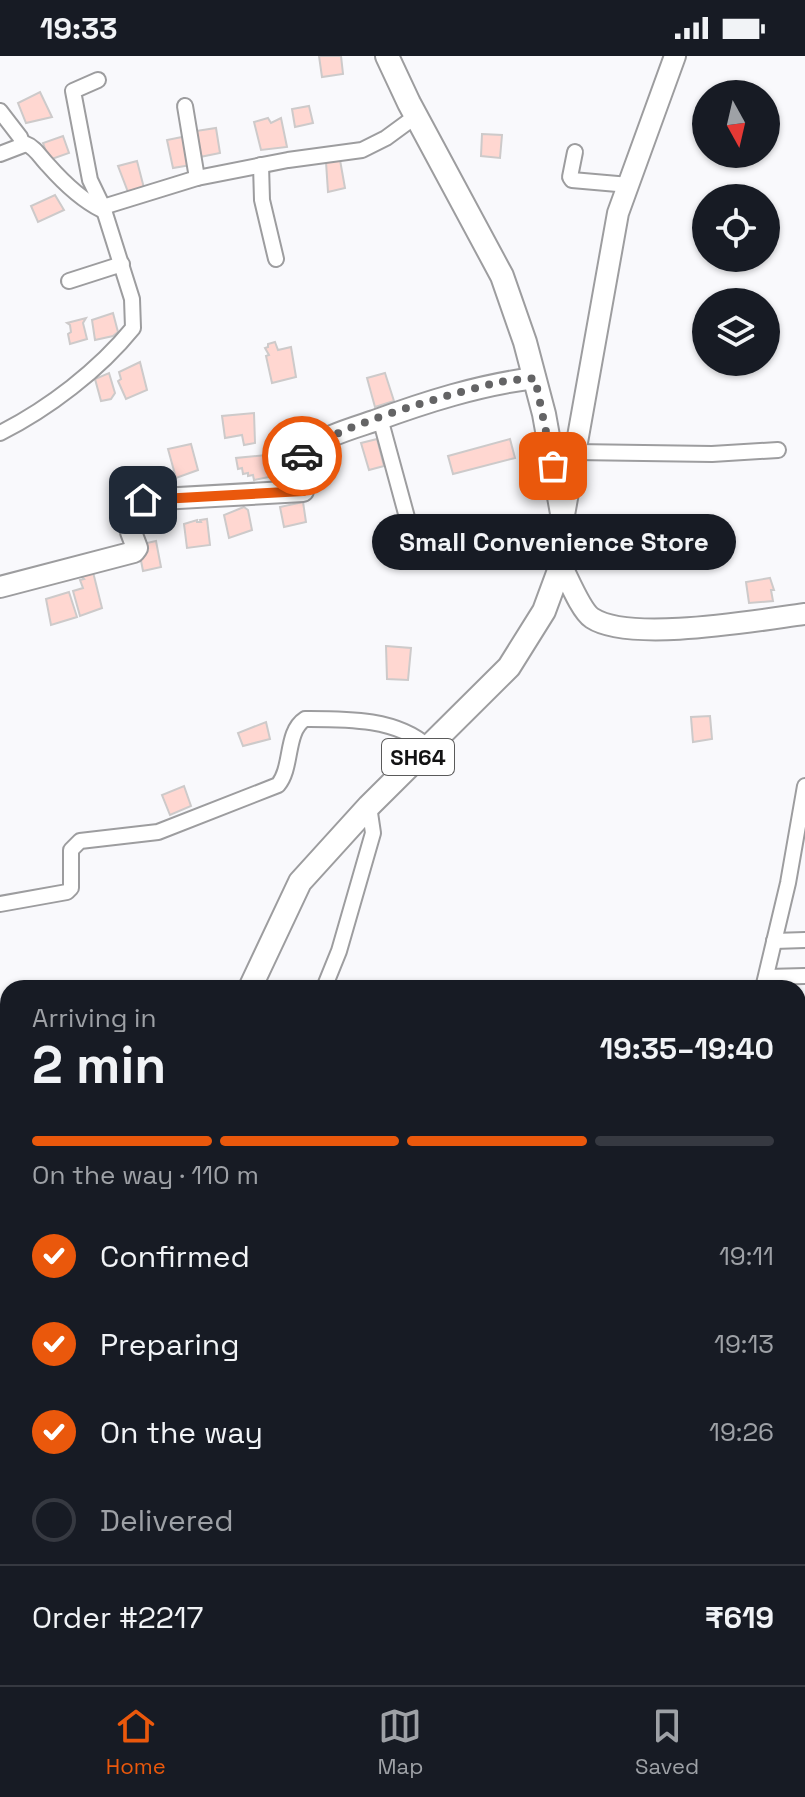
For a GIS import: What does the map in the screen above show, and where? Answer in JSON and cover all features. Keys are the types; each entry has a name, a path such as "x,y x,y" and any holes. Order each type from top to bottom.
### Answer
{"main road":[{"name":"SH64","path":"254,980 300,882 369,806 509,667 544,611 561,565 563,519 535,378 502,276 387,56"},
{"path":"563,519 618,213 675,56"},
{"path":"0,587 134,552 137,548 131,532 133,503 303,491 302,454 327,437 494,383 535,378"},
{"path":"561,565 589,617 602,623 658,629 689,628 752,623 805,614"}],"street":[{"path":"0,433 48,406 133,328 132,299 103,209 90,180 73,91 98,80"},
{"path":"185,106 197,178"},
{"path":"0,111 23,145"},
{"path":"0,154 23,145 32,146 79,195 103,209 197,178 362,150 386,138 416,116"},
{"path":"575,152 572,180 629,185"},
{"path":"261,165 262,200 276,259"},
{"path":"69,281 122,264"},
{"path":"380,418 408,521"},
{"path":"575,452 712,454 778,450"},
{"path":"0,904 67,892 71,888 71,850 80,841 158,832 278,785 284,777 296,726 305,719 392,725 417,737 428,747"},
{"path":"765,980 788,883 805,786"},
{"path":"327,980 339,951 373,833 369,806"},
{"path":"774,941 805,940"},
{"path":"778,980 805,976"}],"building":[{"path":"319,56 341,56 343,74 322,77"},
{"path":"40,92 52,117 26,123 18,103"},
{"path":"309,106 313,123 295,127 292,109"},
{"path":"268,118 271,123 281,118 287,147 261,150 254,122"},
{"path":"216,128 220,153 200,157 196,131"},
{"path":"482,134 502,135 500,158 481,156"},
{"path":"63,136 69,153 49,160 43,143"},
{"path":"187,136 191,165 173,168 167,140"},
{"path":"340,160 345,188 328,192 326,162"},
{"path":"137,161 144,188 128,192 118,166"},
{"path":"55,195 64,210 38,222 31,206"},
{"path":"113,313 118,332 95,340 92,320"},
{"path":"86,318 83,323 87,339 70,344 70,325 67,323"},
{"path":"275,342 278,350 291,347 296,377 272,383 266,356 269,355 265,348"},
{"path":"140,362 147,390 126,399 118,381 121,379 119,372"},
{"path":"109,373 115,393 111,399 101,401 95,379"},
{"path":"385,373 394,401 375,407 367,378"},
{"path":"254,413 255,443 244,445 242,435 225,438 222,416"},
{"path":"377,439 384,466 369,470 361,443"},
{"path":"510,439 515,458 453,474 448,456"},
{"path":"191,444 198,470 176,478 168,449"},
{"path":"266,455 269,477 254,480 253,475 243,474 242,468 238,469 236,458"},
{"path":"303,502 306,522 284,527 280,507"},
{"path":"244,507 248,510 252,530 229,538 224,515"},
{"path":"207,519 210,545 187,548 184,524"},
{"path":"156,541 161,567 143,571 138,545"},
{"path":"93,572 102,608 80,616 73,591 83,588 80,580 84,579 81,576"},
{"path":"770,578 774,590 771,590 773,601 749,603 746,582"},
{"path":"69,592 77,617 51,625 46,599"},
{"path":"386,646 411,648 408,680 387,679"},
{"path":"710,716 712,739 693,742 691,717"},
{"path":"266,722 270,739 243,746 238,733"},
{"path":"184,786 191,806 170,815 162,795"}],"way so far":[{"path":"302,456 318,441 388,415 494,383 535,378 553,466"}],"place":[{"name":"Small Convenience Store","path":"553,466"}],"route":[{"path":"143,500 303,491 302,456"}]}
